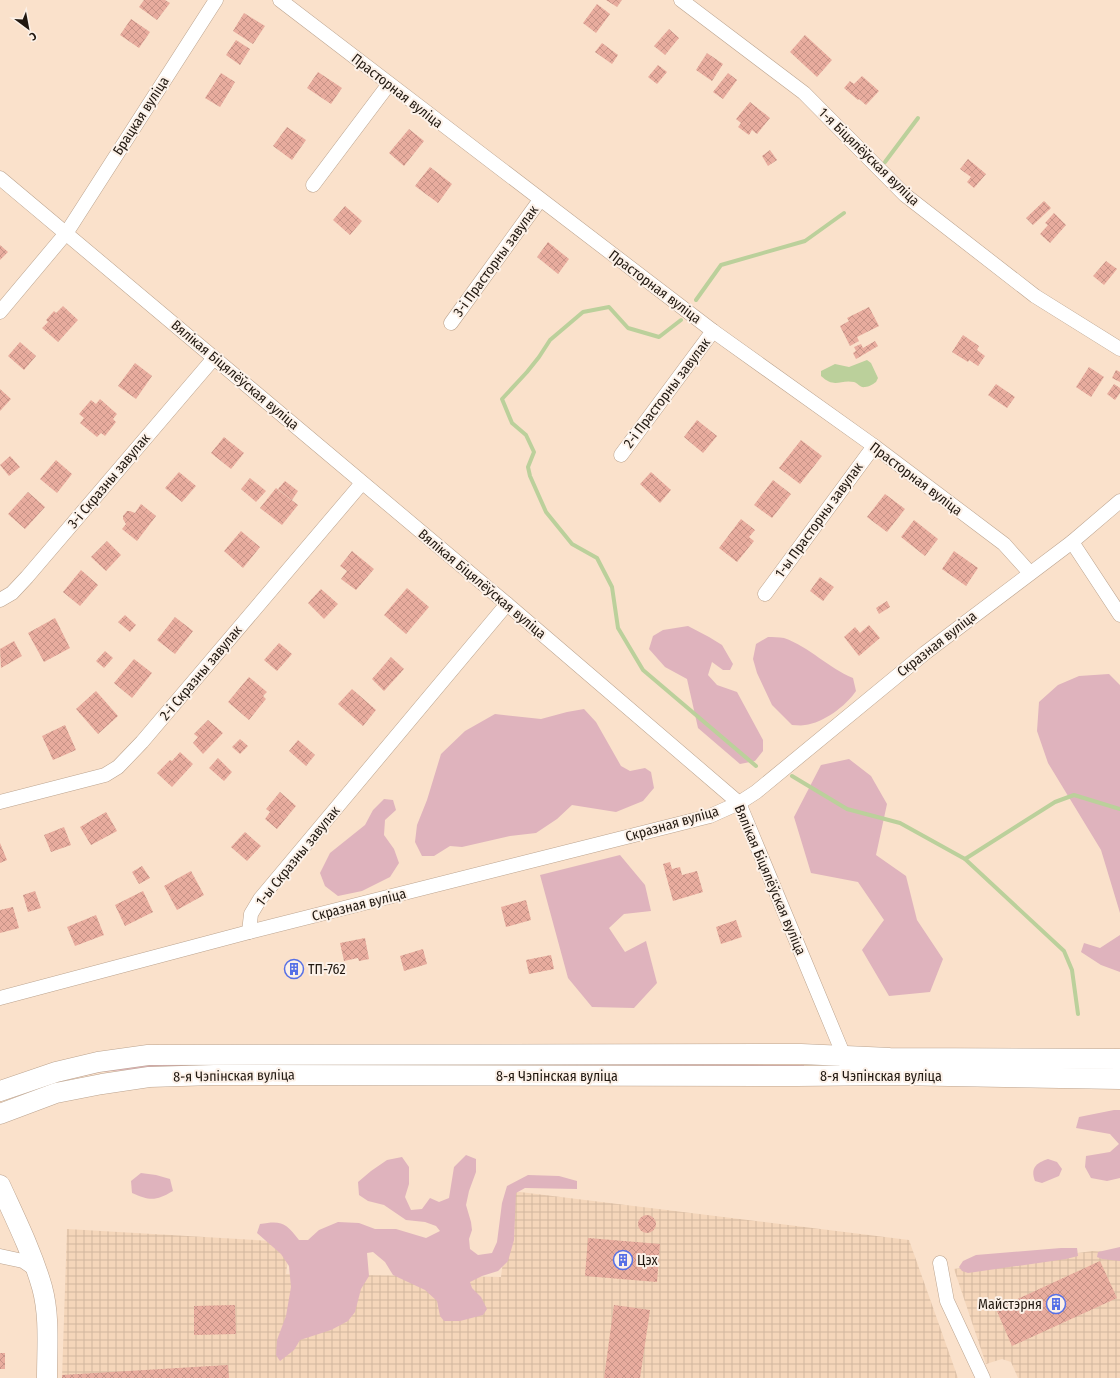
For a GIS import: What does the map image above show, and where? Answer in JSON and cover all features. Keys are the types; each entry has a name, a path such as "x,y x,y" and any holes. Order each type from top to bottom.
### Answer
{"main road":[{"name":"8-я Чэпінская вуліца","path":"0,1091 56,1072 98,1062 148,1055 801,1054 890,1058 1120,1059"},
{"name":"8-я Чэпінская вуліца","path":"0,1114 56,1093 148,1077 214,1075 848,1075 1120,1079"},
{"path":"0,1185 42,1288 47,1322 47,1378"}],"street":[{"name":"Брацкая вуліца","path":"0,312 67,232 216,0"},
{"name":"Прасторная вуліца","path":"280,0 713,331 874,446 1004,544 1030,573"},
{"name":"1-я Біцялёўская вуліца","path":"681,0 804,93 905,195 1035,296 1120,348"},
{"path":"313,185 389,84"},
{"name":"Вялікая Біцялёўская вуліца","path":"0,178 67,232 214,358 507,604 739,803 844,1056 848,1075"},
{"name":"3-і Прасторны завулак","path":"451,323 540,200"},
{"name":"2-і Прасторны завулак","path":"621,455 713,331"},
{"name":"3-і Скразны завулак","path":"0,600 12,593 27,577 214,358"},
{"name":"1-ы Прасторны завулак","path":"765,594 874,446"},
{"name":"2-і Скразны завулак","path":"0,802 98,777 118,767 142,742 362,483"},
{"name":"Скразная вуліца","path":"249,932 710,816 739,803 756,792 925,652 1072,542 1120,501"},
{"path":"1072,542 1120,615"},
{"name":"1-ы Скразны завулак","path":"249,932 252,914 260,900 507,604"},
{"path":"0,998 249,932"},
{"path":"0,1256 23,1261 35,1269"},
{"path":"940,1263 947,1301 983,1378"}],"shaded area":[{"path":"867,360 871,363 878,378 876,382 871,385 862,387 849,381 834,383 821,376 821,371 835,364 849,367"},
{"path":"688,626 722,645 733,664 730,670 723,670 712,662 708,675 717,685 737,692 763,740 763,751 755,761 740,764 698,728 687,679 665,667 649,649 653,636 663,630"},
{"path":"768,637 784,638 793,642 835,669 853,678 856,691 852,697 834,713 819,721 812,724 792,725 772,705 757,673 753,659 756,644"},
{"path":"1109,674 1120,685 1120,913 1101,850 1048,763 1037,731 1039,702 1058,685 1079,676"},
{"path":"584,709 596,722 621,766 630,771 645,768 651,772 654,788 643,801 616,812 572,805 557,819 536,833 510,836 462,847 450,846 434,856 422,856 415,842 417,825 427,800 441,754 465,731 495,714 541,719"},
{"path":"849,759 871,776 887,804 876,855 906,876 917,920 943,959 930,992 889,996 862,950 884,920 858,882 811,873 794,817 821,765"},
{"path":"384,799 393,800 396,810 385,820 384,835 394,849 399,863 390,877 362,891 338,896 325,886 320,873 330,853 365,825 373,810"},
{"path":"620,855 645,885 651,911 624,914 609,928 625,952 646,941 657,983 634,1008 592,1007 568,978 540,875"},
{"path":"1120,935 1120,972 1101,965 1081,952 1084,943 1100,948"},
{"path":"212,1060 804,1065 804,1069 149,1068 101,1072 58,1082 8,1099 6,1095 100,1068"},
{"path":"1120,1110 1120,1178 1107,1181 1091,1178 1085,1167 1086,1156 1110,1152 1119,1144 1110,1134 1076,1128 1079,1117"},
{"path":"466,1155 476,1159 476,1172 466,1205 472,1230 469,1239 470,1249 478,1255 492,1253 497,1242 502,1203 507,1186 528,1175 559,1176 577,1181 577,1189 525,1188 516,1193 514,1240 508,1261 498,1271 470,1282 472,1288 481,1297 487,1309 483,1315 460,1321 444,1321 440,1316 437,1301 425,1290 393,1275 385,1262 373,1252 367,1253 369,1276 361,1289 355,1312 348,1321 331,1330 300,1340 294,1350 280,1361 276,1355 277,1340 286,1316 291,1287 289,1266 281,1254 257,1233 260,1224 274,1222 283,1224 291,1230 299,1240 308,1240 319,1230 338,1222 359,1223 375,1229 396,1229 426,1238 440,1231 436,1226 425,1222 406,1220 384,1205 368,1201 359,1195 358,1182 387,1160 402,1157 409,1167 409,1184 405,1197 411,1210 422,1209 430,1198 439,1202 449,1198 454,1167"},
{"path":"1048,1159 1057,1162 1062,1169 1059,1176 1042,1183 1035,1181 1033,1173 1035,1167 1040,1162"},
{"path":"141,1173 170,1179 173,1191 162,1197 153,1199 148,1199 132,1193 131,1181"},
{"path":"512,1191 909,1240 958,1378 62,1378 67,1229 290,1242 286,1274 501,1277"},
{"path":"1120,1247 1120,1261 1097,1257 1098,1252"},
{"path":"1077,1248 1078,1256 968,1273 962,1271 959,1267 963,1261 976,1255"},
{"path":"1093,1251 1120,1253 1120,1378 1018,1378 1011,1362 1002,1359 986,1364 954,1269"}],"building":[{"path":"144,0 165,0 170,3 157,20 139,7"},
{"path":"606,0 622,0 617,7"},
{"path":"597,4 610,14 596,33 583,23"},
{"path":"244,13 265,26 253,44 233,31"},
{"path":"131,19 150,32 139,48 120,35"},
{"path":"669,29 679,38 665,55 654,46"},
{"path":"805,35 832,60 817,77 790,52"},
{"path":"236,40 250,49 240,65 226,55"},
{"path":"602,43 618,55 612,64 595,52"},
{"path":"707,53 723,64 712,81 696,70"},
{"path":"658,65 667,72 657,84 648,77"},
{"path":"318,72 342,88 331,104 307,88"},
{"path":"221,73 235,82 220,107 205,98"},
{"path":"728,73 737,80 723,99 713,92"},
{"path":"862,76 879,91 866,105 844,88 850,81 854,84"},
{"path":"750,102 770,118 757,134 752,130 749,135 738,127 741,123 736,119"},
{"path":"287,127 306,140 292,160 273,146"},
{"path":"409,129 424,141 404,166 389,153"},
{"path":"770,150 777,160 768,166 762,156"},
{"path":"968,159 986,174 974,188 967,182 971,177 960,169"},
{"path":"430,167 452,184 438,203 415,186"},
{"path":"1044,201 1051,208 1033,225 1026,218"},
{"path":"345,206 362,221 350,235 333,220"},
{"path":"1054,213 1066,225 1050,243 1040,234 1048,225 1045,223"},
{"path":"548,242 569,259 558,274 537,257"},
{"path":"0,245 8,252 0,260"},
{"path":"1106,261 1117,269 1104,285 1093,276"},
{"path":"63,306 78,320 58,342 42,328 48,322 46,320 54,311 56,313"},
{"path":"869,307 879,326 857,337 859,341 850,346 840,326 849,321 847,318"},
{"path":"963,335 979,346 977,350 985,356 978,366 969,360 968,362 952,352"},
{"path":"875,341 878,346 856,359 853,353 856,351 854,347 861,344 863,348"},
{"path":"20,342 36,356 24,370 8,356"},
{"path":"135,363 152,376 136,399 118,386"},
{"path":"1089,367 1104,377 1091,397 1076,387"},
{"path":"1116,370 1120,372 1120,382 1112,378"},
{"path":"996,384 1015,397 1007,408 988,395"},
{"path":"1114,384 1120,388 1120,393 1115,400 1107,394"},
{"path":"0,389 11,399 0,411"},
{"path":"100,399 117,414 113,419 116,422 105,436 101,433 97,437 80,423 84,418 79,414 91,400 96,404"},
{"path":"697,420 717,436 703,453 684,437"},
{"path":"224,437 244,453 231,469 211,453"},
{"path":"801,440 822,456 800,484 779,468"},
{"path":"10,456 20,467 9,476 0,465"},
{"path":"56,460 72,474 57,493 40,479"},
{"path":"179,472 196,486 182,502 165,488"},
{"path":"651,472 671,490 660,503 640,484"},
{"path":"250,478 266,491 256,502 241,489"},
{"path":"773,480 791,494 772,518 754,505"},
{"path":"285,481 298,491 292,500 278,489"},
{"path":"276,488 298,505 282,525 260,508"},
{"path":"28,492 45,507 25,529 8,514"},
{"path":"885,494 905,509 887,532 867,517"},
{"path":"141,504 156,516 137,541 122,529 126,524 123,516 127,511 135,513"},
{"path":"741,519 755,530 749,537 754,541 737,562 719,548"},
{"path":"914,520 938,539 925,556 901,537"},
{"path":"241,531 260,547 243,568 224,551"},
{"path":"107,541 121,555 106,571 91,557"},
{"path":"352,551 374,569 356,590 341,579 347,571 340,566"},
{"path":"954,551 978,568 966,586 942,569"},
{"path":"81,570 98,585 80,606 63,592"},
{"path":"820,577 834,587 823,601 810,591"},
{"path":"407,588 429,607 406,634 384,615"},
{"path":"321,589 338,604 324,619 308,603"},
{"path":"887,601 890,607 879,614 876,608"},
{"path":"125,615 136,625 130,632 118,622"},
{"path":"175,617 193,631 175,654 157,640"},
{"path":"55,618 70,648 44,662 28,633"},
{"path":"869,625 880,638 859,656 844,637 855,627 860,633"},
{"path":"14,641 22,656 1,668 0,649"},
{"path":"279,643 292,654 277,671 264,660"},
{"path":"105,651 113,658 104,668 96,661"},
{"path":"391,657 404,669 384,691 372,679"},
{"path":"134,659 152,673 132,698 114,683"},
{"path":"249,677 267,692 263,696 266,699 249,720 228,702"},
{"path":"352,689 376,710 363,726 338,704"},
{"path":"96,691 118,716 98,734 76,709"},
{"path":"208,720 223,733 203,754 193,743 198,737 194,734"},
{"path":"65,725 76,750 53,760 42,736"},
{"path":"240,739 248,746 240,754 232,747"},
{"path":"298,740 315,755 306,766 289,751"},
{"path":"180,752 193,764 172,787 157,773 170,760 172,761"},
{"path":"218,758 232,772 224,781 209,768"},
{"path":"280,792 296,806 277,829 265,819 270,812 266,809"},
{"path":"106,812 117,831 91,845 80,827"},
{"path":"64,827 71,845 51,852 44,835"},
{"path":"245,832 261,846 247,861 231,847"},
{"path":"0,843 7,860 0,863"},
{"path":"670,862 672,869 680,867 682,875 697,871 703,892 673,901 663,864"},
{"path":"142,866 150,878 139,884 132,872"},
{"path":"191,871 204,895 177,910 164,886"},
{"path":"35,891 41,908 28,912 23,895"},
{"path":"143,891 153,912 125,926 115,905"},
{"path":"526,900 531,920 506,927 501,907"},
{"path":"13,907 19,928 0,933 0,910"},
{"path":"96,915 104,935 75,946 67,927"},
{"path":"736,920 742,937 721,944 716,927"},
{"path":"365,938 369,959 359,961 358,958 344,961 340,943"},
{"path":"423,949 427,964 404,971 400,956"},
{"path":"551,955 554,969 529,974 526,960"},
{"name":"ТП-762","path":"298,963 301,973 290,976 287,966"},
{"path":"643,1215 651,1215 656,1220 654,1231 651,1233 643,1233 638,1228 638,1220"},
{"name":"Цэх","path":"588,1238 660,1244 657,1282 585,1276"},
{"name":"Майстэрня","path":"1100,1261 1117,1298 1012,1346 996,1309"},
{"path":"235,1305 236,1334 194,1335 194,1306"},
{"path":"614,1305 650,1310 640,1378 604,1378"},
{"path":"0,1353 5,1353 5,1369 0,1369"},
{"path":"228,1365 229,1378 62,1378 62,1375"}],"waterway":[{"path":"885,162 918,118"},
{"path":"696,300 721,265 805,241 844,213"},
{"path":"681,320 659,337 628,328 609,307 583,312 550,340 527,372 502,399 512,423 526,435 534,452 528,467 530,476 546,512 572,544 597,558 612,587 618,628 643,670 756,766"},
{"path":"792,776 847,809 900,823 965,859 1064,951 1072,970 1078,1014"},
{"path":"965,859 1055,802 1074,795 1120,809"}],"place":[{"name":"ТП-762","path":"294,969"},
{"name":"Цэх","path":"623,1260"},
{"name":"Майстэрня","path":"1056,1304"}]}
